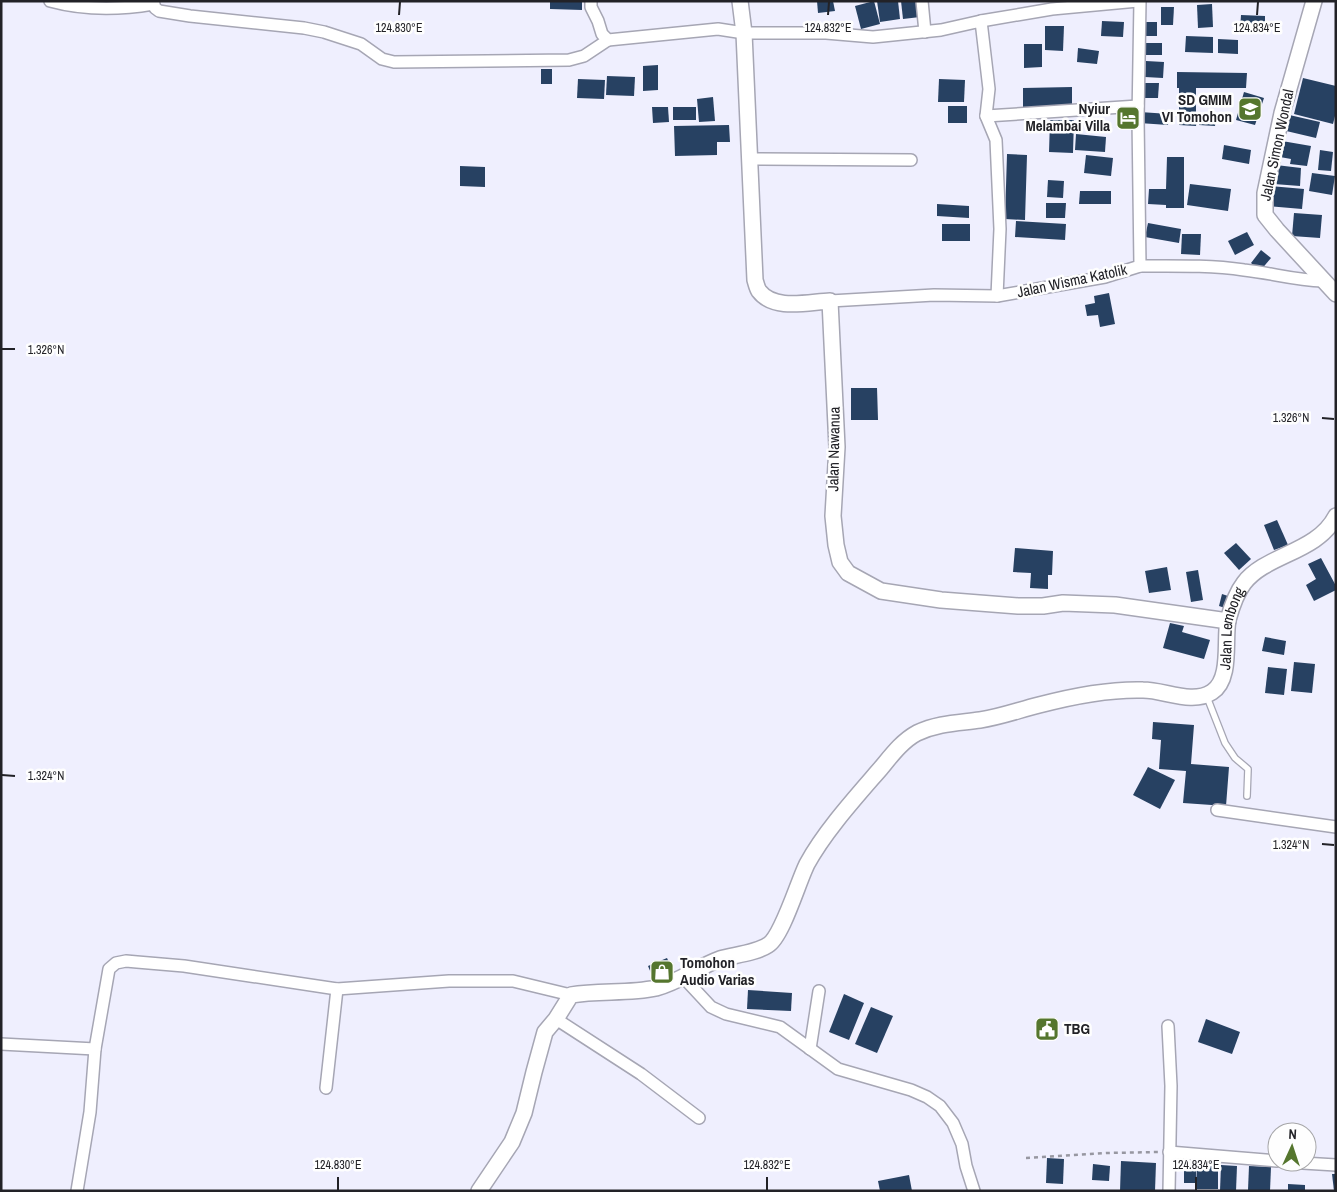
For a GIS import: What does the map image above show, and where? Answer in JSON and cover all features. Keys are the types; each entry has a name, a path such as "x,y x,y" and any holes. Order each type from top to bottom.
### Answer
{"street":[{"path":"50,1 69,6 126,8 153,3 159,11 304,28 324,32 361,44 382,59 394,62 569,60 584,56 608,40 718,29 744,33 826,34 873,37 925,32 1052,9 1139,1"},
{"path":"591,1 591,7 602,34 608,40"},
{"path":"740,1 744,33 755,280 759,290 766,297 779,303 830,300"},
{"path":"922,1 925,32"},
{"name":"Jalan Wisma Katolik","path":"830,300 934,295 997,296 1082,282 1140,266 1139,1"},
{"name":"Jalan Simon Wondal","path":"1314,1 1282,113 1264,193 1264,206 1265,215 1277,230 1336,294"},
{"path":"981,21 989,89 986,116 996,140 1000,229 997,296"},
{"path":"986,116 1138,106"},
{"path":"750,160 912,160"},
{"path":"1140,266 1191,265 1218,267 1290,279 1323,281"},
{"name":"Jalan Nawanua","path":"830,300 837,447 833,516 840,562 848,573 881,591 940,600 1018,606 1043,606 1063,603 1106,604 1228,621"},
{"name":"Jalan Lembong","path":"1206,695 1214,691 1221,681 1225,669 1228,621 1243,584 1257,571 1320,535 1336,516"},
{"path":"77,1191 90,1112 95,1049 106,979 109,968 116,963 126,961 184,966 338,989 449,982 512,981 570,996 585,993 635,992 658,987 684,978 707,964 770,944 780,931 804,872 822,841 870,780 899,747 913,735 930,727 980,720 1051,701 1117,689 1150,690 1187,697 1206,695"},
{"path":"1217,810 1336,827"},
{"path":"684,978 711,1007 726,1014 780,1027 838,1069 911,1090 927,1097 940,1106 953,1123 962,1144 966,1166 974,1191"},
{"path":"326,1088 338,989"},
{"path":"810,1049 819,991"},
{"path":"479,1191 512,1142 524,1113 546,1032 570,996"},
{"path":"556,1019 641,1074 699,1118"},
{"path":"1168,1026 1171,1086 1169,1191"},
{"path":"1,1044 95,1049"},
{"path":"1169,1152 1267,1161"},
{"path":"1317,1164 1336,1165"}],"lane":[{"path":"1206,695 1225,743 1234,758 1248,770 1247,796"}],"path":[{"path":"1026,1158 1106,1153 1169,1152"}],"building":[{"path":"550,1 582,1 582,10 550,9"},
{"path":"817,1 833,1 835,11 818,13"},
{"path":"874,1 880,24 861,29 855,6"},
{"path":"877,1 898,1 900,19 880,22"},
{"path":"901,1 918,1 920,17 903,19"},
{"path":"1212,4 1213,27 1198,28 1197,5"},
{"path":"1161,7 1174,7 1173,25 1161,25"},
{"path":"1241,15 1265,16 1265,32 1240,31"},
{"path":"1102,21 1124,22 1123,37 1101,36"},
{"path":"1143,22 1157,22 1157,36 1143,36"},
{"path":"1045,26 1064,26 1063,51 1045,50"},
{"path":"1186,36 1213,37 1213,53 1185,52"},
{"path":"1218,39 1238,40 1238,54 1218,53"},
{"path":"1143,43 1162,43 1162,55 1143,55"},
{"path":"1024,44 1042,44 1042,67 1024,68"},
{"path":"1078,48 1099,51 1097,64 1077,62"},
{"path":"1146,61 1164,62 1163,78 1145,77"},
{"path":"658,65 658,90 643,91 643,66"},
{"path":"541,69 552,69 552,84 541,84"},
{"path":"1177,72 1247,73 1246,88 1196,88 1196,117 1179,117"},
{"path":"607,76 635,77 634,96 606,95"},
{"path":"1303,78 1336,86 1336,112 1333,124 1294,114"},
{"path":"578,79 605,80 604,99 577,98"},
{"path":"939,79 965,80 964,102 938,102"},
{"path":"1142,83 1159,83 1158,98 1142,98"},
{"path":"1072,87 1072,108 1023,109 1023,88"},
{"name":"SD GMIM VI Tomohon","path":"1244,92 1264,98 1255,125 1236,120"},
{"path":"713,97 715,121 699,122 697,99"},
{"path":"948,106 967,106 967,123 948,123"},
{"path":"652,107 668,107 669,122 653,123"},
{"path":"673,107 696,107 696,120 673,120"},
{"path":"1140,112 1169,114 1168,125 1139,123"},
{"path":"1285,114 1320,122 1316,138 1282,130"},
{"path":"1199,117 1216,118 1215,126 1199,125"},
{"path":"1179,118 1197,119 1196,126 1179,125"},
{"path":"1050,120 1074,120 1073,153 1049,152"},
{"path":"729,125 730,142 717,142 717,155 675,156 674,126"},
{"path":"1076,134 1106,137 1105,152 1075,150"},
{"path":"1282,141 1311,146 1307,166 1290,164 1291,159 1280,157"},
{"path":"1224,145 1251,150 1249,164 1222,159"},
{"path":"1320,150 1333,152 1331,171 1318,170"},
{"path":"1007,154 1027,155 1025,220 1005,219"},
{"path":"1086,155 1113,158 1111,176 1084,173"},
{"path":"1167,157 1184,157 1184,208 1166,208 1166,205 1148,204 1149,189 1166,189"},
{"path":"1276,165 1301,168 1300,186 1274,184"},
{"path":"460,166 485,167 485,187 460,186"},
{"path":"1312,173 1335,176 1332,195 1309,191"},
{"path":"1048,180 1064,181 1063,198 1047,197"},
{"path":"1190,184 1231,189 1228,211 1187,205"},
{"path":"1270,186 1304,189 1302,209 1268,206"},
{"path":"1080,191 1111,191 1111,204 1079,204"},
{"path":"1046,203 1066,203 1065,218 1046,218"},
{"path":"937,204 969,206 969,218 937,216"},
{"path":"1294,213 1322,215 1320,238 1292,236"},
{"path":"1016,221 1066,224 1065,240 1015,237"},
{"path":"1148,223 1181,229 1179,243 1145,237"},
{"path":"942,224 970,224 970,241 942,241"},
{"path":"1247,232 1254,245 1235,255 1228,241"},
{"path":"1182,234 1201,234 1200,255 1181,254"},
{"path":"1261,250 1271,258 1260,271 1251,263"},
{"path":"1109,293 1115,324 1100,327 1098,315 1087,316 1085,305 1095,303 1094,296"},
{"path":"851,388 877,388 878,420 851,420"},
{"path":"1277,520 1288,545 1274,550 1264,525"},
{"path":"1236,543 1251,559 1239,570 1224,553"},
{"path":"1015,548 1053,551 1052,575 1048,575 1048,589 1030,588 1031,573 1013,572"},
{"path":"1321,558 1336,586 1336,590 1314,601 1306,585 1316,579 1308,564"},
{"path":"1167,567 1171,590 1149,593 1145,571"},
{"path":"1198,570 1203,600 1191,602 1186,572"},
{"path":"1222,594 1231,597 1228,609 1219,606"},
{"path":"1170,623 1184,626 1182,632 1210,640 1204,659 1163,648"},
{"path":"1265,637 1286,641 1284,655 1262,651"},
{"path":"1294,662 1315,664 1312,693 1291,691"},
{"path":"1268,667 1287,669 1284,695 1265,693"},
{"path":"1153,722 1194,725 1191,764 1229,767 1226,806 1183,803 1186,771 1159,769 1161,740 1152,739"},
{"path":"1148,767 1175,780 1160,809 1133,795"},
{"name":"Tomohon Audio Varias","path":"667,958 676,978 656,985 648,966"},
{"path":"748,990 792,993 791,1011 747,1009"},
{"path":"844,994 864,1003 849,1040 829,1032"},
{"path":"871,1007 893,1016 877,1053 855,1044"},
{"path":"1206,1019 1240,1032 1232,1054 1198,1042"},
{"path":"1047,1158 1064,1159 1063,1184 1046,1183"},
{"path":"1121,1161 1156,1163 1155,1191 1120,1191"},
{"path":"1197,1163 1218,1164 1218,1189 1196,1189"},
{"path":"1093,1164 1110,1166 1109,1181 1092,1180"},
{"path":"1221,1165 1237,1166 1236,1191 1220,1191"},
{"path":"1249,1166 1267,1167 1267,1172 1271,1172 1270,1191 1248,1190"},
{"path":"1184,1167 1196,1167 1196,1183 1184,1183"},
{"path":"1332,1174 1336,1174 1336,1191 1334,1191"},
{"path":"909,1175 912,1191 880,1191 878,1181"},
{"path":"1288,1184 1305,1185 1305,1191 1288,1191"}],"place":[{"name":"SD GMIM VI Tomohon","path":"1250,109"},
{"name":"Nyiur Melambai Villa","path":"1128,118"},
{"name":"Tomohon Audio Varias","path":"662,972"},
{"name":"TBG","path":"1047,1029"}]}
